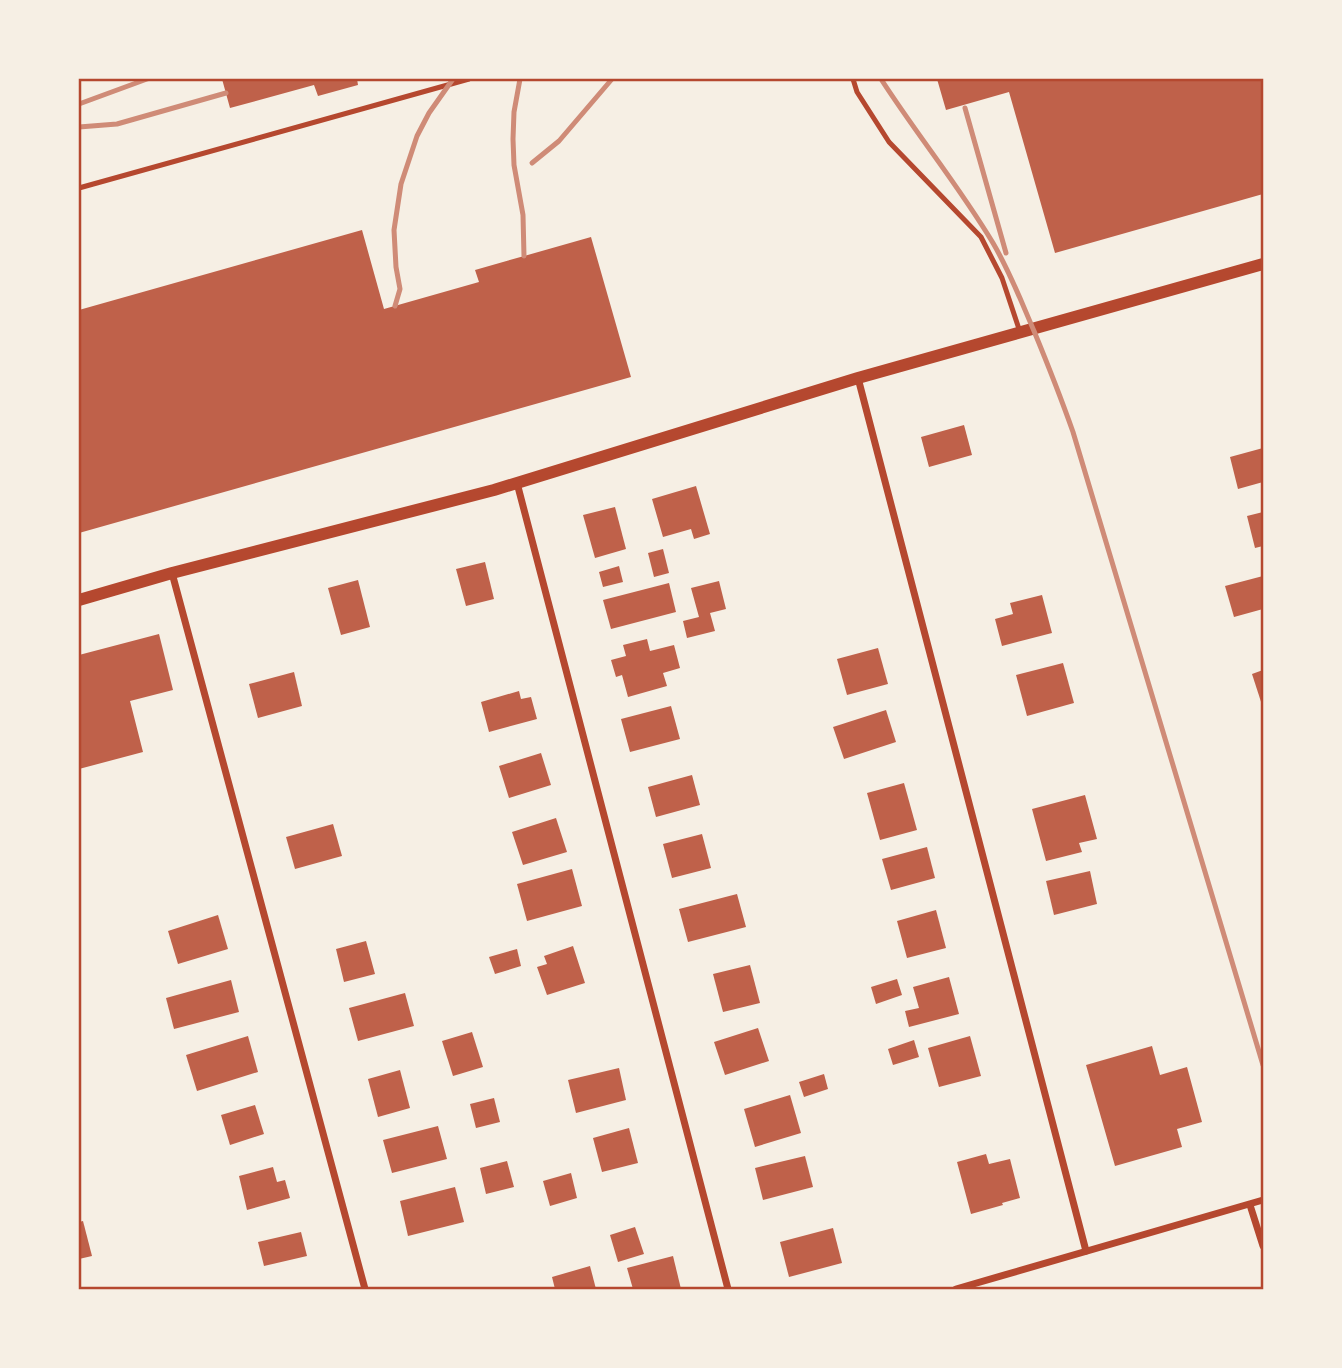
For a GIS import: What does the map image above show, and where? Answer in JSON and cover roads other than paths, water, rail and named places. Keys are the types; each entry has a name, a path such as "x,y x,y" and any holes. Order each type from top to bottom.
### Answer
{"street":[{"path":"79,600 517,483 858,378 1263,264"},
{"path":"858,378 1086,1251"},
{"path":"517,483 728,1289"},
{"path":"172,573 365,1289"},
{"path":"956,1289 1263,1200"},
{"path":"1250,1205 1263,1246"}],"lane":[{"path":"79,188 469,79"},
{"path":"853,79 857,92 889,142 981,237 1002,278 1020,332"}],"railway":[{"path":"79,104 147,79"},
{"path":"395,306 400,289 394,230 401,184 417,136 429,113 453,79"},
{"path":"520,79 514,112 513,139 514,165 523,215 524,256"},
{"path":"532,163 559,141 612,79"},
{"path":"881,79 993,243 1015,287 1054,382 1073,432 1263,1065"},
{"path":"79,127 117,124 226,93"},
{"path":"965,108 1006,253"}]}
